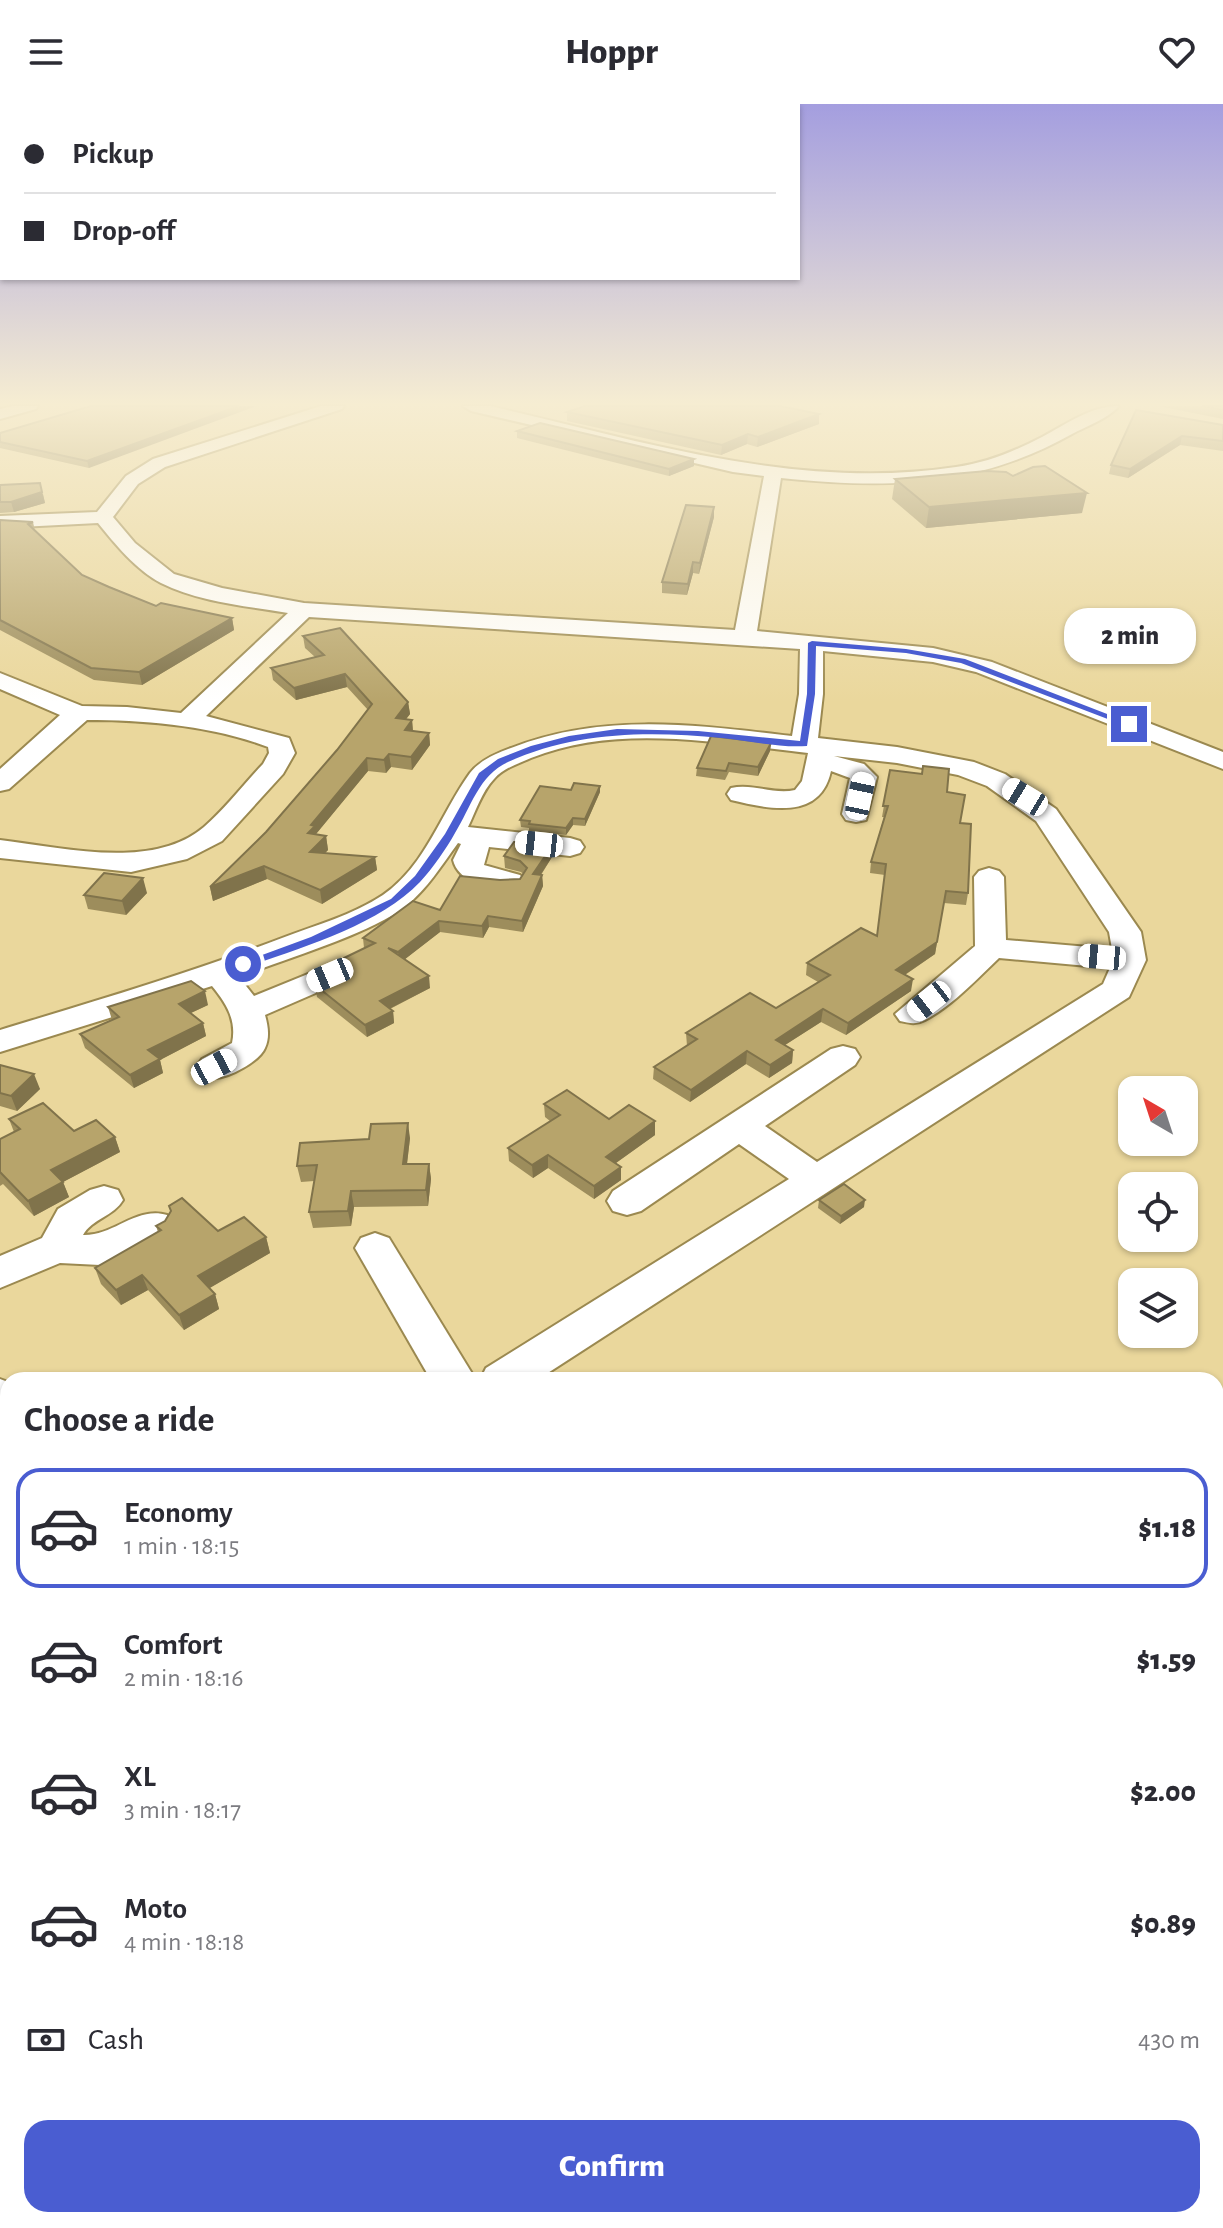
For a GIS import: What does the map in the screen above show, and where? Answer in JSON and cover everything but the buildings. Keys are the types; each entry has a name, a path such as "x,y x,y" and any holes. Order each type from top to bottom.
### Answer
{"street":[{"path":"0,522 103,517 112,505"},
{"path":"745,637 768,505"},
{"path":"103,517 128,547 167,578 218,594 304,610 745,637 906,651 972,663 1223,761"},
{"path":"187,721 304,610"},
{"path":"741,794 789,799 802,797 811,790 815,751 811,694 812,643"},
{"path":"0,680 79,714"},
{"path":"0,783 79,714 91,712 187,721 267,737 280,743 282,753 274,768 212,835 177,853 131,863 0,849"},
{"path":"0,1041 219,973 315,939 394,901 418,878 450,834 482,775 501,761 569,738 617,731 684,733 815,751 897,755 965,768 996,780 1025,797 1046,815 1125,932 1130,960 1117,990 515,1372"},
{"path":"815,751 864,777 856,814"},
{"path":"450,834 570,847"},
{"path":"479,837 468,860 470,869 478,874 510,881"},
{"path":"912,1014 964,974 991,948 989,877"},
{"path":"991,948 1130,960"},
{"path":"214,1067 248,1049 253,1034 248,1010 219,973"},
{"path":"248,1010 330,975"},
{"path":"627,1201 843,1057"},
{"path":"741,1127 818,1181"},
{"path":"56,1248 72,1219 104,1200"},
{"path":"0,1273 56,1248 100,1250 153,1225"},
{"path":"375,1248 449,1372"}],"route":[{"path":"243,964 315,939 394,901 418,878 450,834 482,775 501,761 534,748 569,738 617,731 698,733 804,744 811,694 812,643 906,651 963,661 1129,724"}]}
